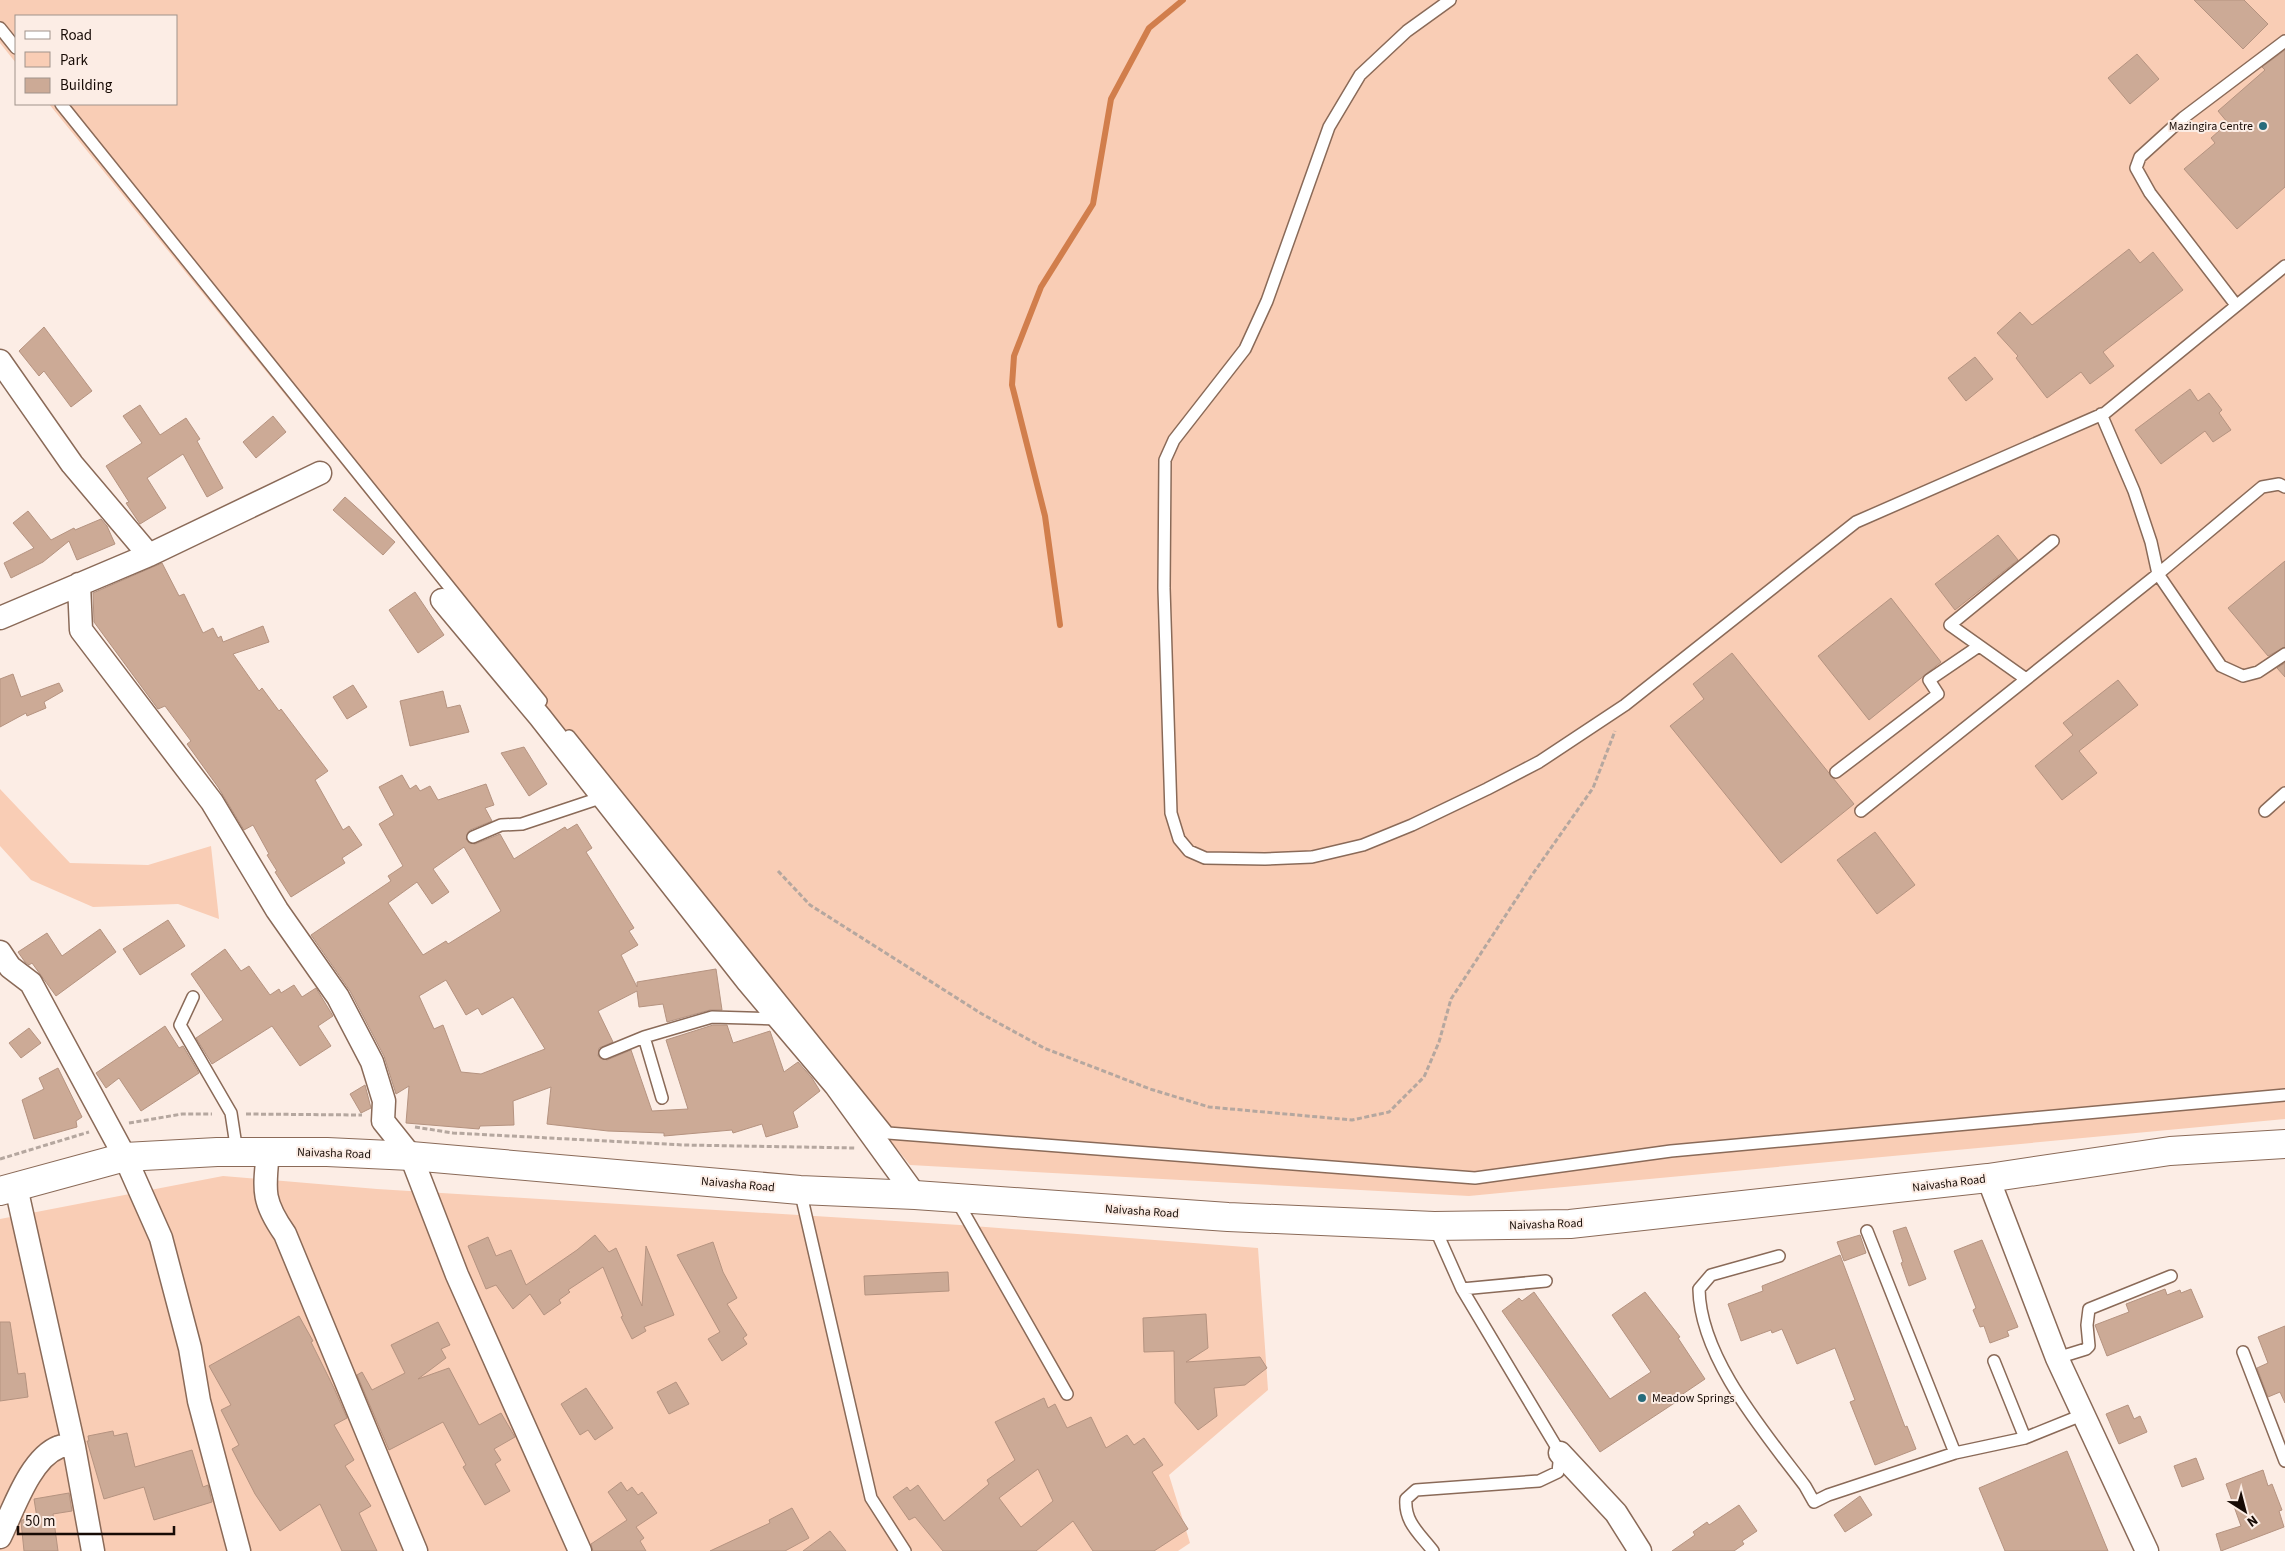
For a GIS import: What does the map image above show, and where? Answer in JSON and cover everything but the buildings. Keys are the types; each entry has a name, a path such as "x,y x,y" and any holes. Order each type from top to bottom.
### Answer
{"main road":[{"name":"Naivasha Road","path":"8,1189 125,1157 237,1152 327,1152 411,1156 800,1190 914,1195 1228,1217 1434,1226 1570,1224 1988,1178 2170,1151 2285,1144"}],"street":[{"path":"0,361 72,464 149,555"},
{"path":"0,618 149,555 320,473"},
{"path":"79,584 81,630 212,802 277,910 338,997 372,1062 384,1101 383,1121 411,1156 457,1275 580,1551"},
{"path":"442,600 540,717 780,1019 836,1086 914,1195"},
{"path":"0,952 10,967 31,983 125,1157 161,1238 190,1348 199,1401 239,1551"},
{"path":"268,1152 264,1186 267,1204 285,1234 416,1551"},
{"path":"1988,1178 2057,1358 2147,1551"},
{"path":"8,1189 74,1448 93,1551"},
{"path":"0,1537 24,1482 49,1452 61,1446 74,1448"},
{"path":"1560,1452 1616,1513 1640,1551"}],"lane":[{"path":"1450,0 1407,31 1360,75 1329,127 1267,301 1245,349 1174,440 1165,460 1164,588 1171,813 1179,839 1189,851 1204,858 1265,859 1320,855 1363,845 1412,825 1538,762 1625,705 1856,522 2101,414 2285,266"},
{"path":"0,28 15,47"},
{"path":"2236,305 2150,193 2136,168 2140,156 2183,118 2285,41"},
{"path":"62,105 888,1133 1475,1178 1671,1151 2285,1095"},
{"path":"2101,414 2134,492 2151,542 2158,574 2221,666 2243,676 2258,672 2285,654"},
{"path":"1861,811 2158,574 2262,487 2279,484 2285,487"},
{"path":"2026,679 1950,625 2053,541"},
{"path":"1836,772 1938,694 1929,680 1979,646"},
{"path":"2265,811 2285,793"},
{"path":"473,837 501,825 522,824 603,797"},
{"path":"193,997 180,1025 231,1114 237,1152"},
{"path":"605,1053 644,1037 712,1017 752,1020 780,1019"},
{"path":"644,1037 662,1098"},
{"path":"800,1190 870,1498 905,1551"},
{"path":"955,1198 1067,1394"},
{"path":"1434,1226 1462,1289 1560,1452 1558,1472 1538,1481 1416,1490 1406,1499 1405,1511 1411,1524 1434,1551"},
{"path":"1866,1232 1955,1452"},
{"path":"1779,1256 1711,1275 1699,1289 1700,1308 1721,1364 1734,1390 1805,1486 1814,1502 1828,1495 1955,1452 2025,1438 2082,1415"},
{"path":"2057,1358 2086,1349 2089,1346 2087,1325 2089,1309 2171,1276"},
{"path":"1462,1289 1546,1281"},
{"path":"2243,1352 2285,1461"},
{"path":"1994,1361 2025,1438"}],"path":[{"path":"778,871 818,910 982,1014 1044,1048 1150,1089 1209,1107 1352,1120 1389,1112 1424,1077 1439,1042 1451,999 1532,875 1593,788 1625,705"}],"green space":[{"path":"0,0 2285,0 2285,1119 1469,1196 910,1165 50,105 178,105 178,15 15,15 15,62 0,43"},
{"path":"0,789 70,863 148,865 211,846 219,919 178,904 93,907 31,880 0,846"},
{"path":"223,1176 377,1189 960,1225 1258,1248 1268,1390 1169,1475 1190,1543 1178,1551 0,1551 0,1219"}],"waterway":[{"path":"1060,625 1045,516 1012,385 1014,356 1041,287 1093,204 1111,99 1149,28 1183,0"}],"place":[{"name":"Mazingira Centre","path":"2263,126"},
{"name":"Meadow Springs","path":"1642,1398"}]}
